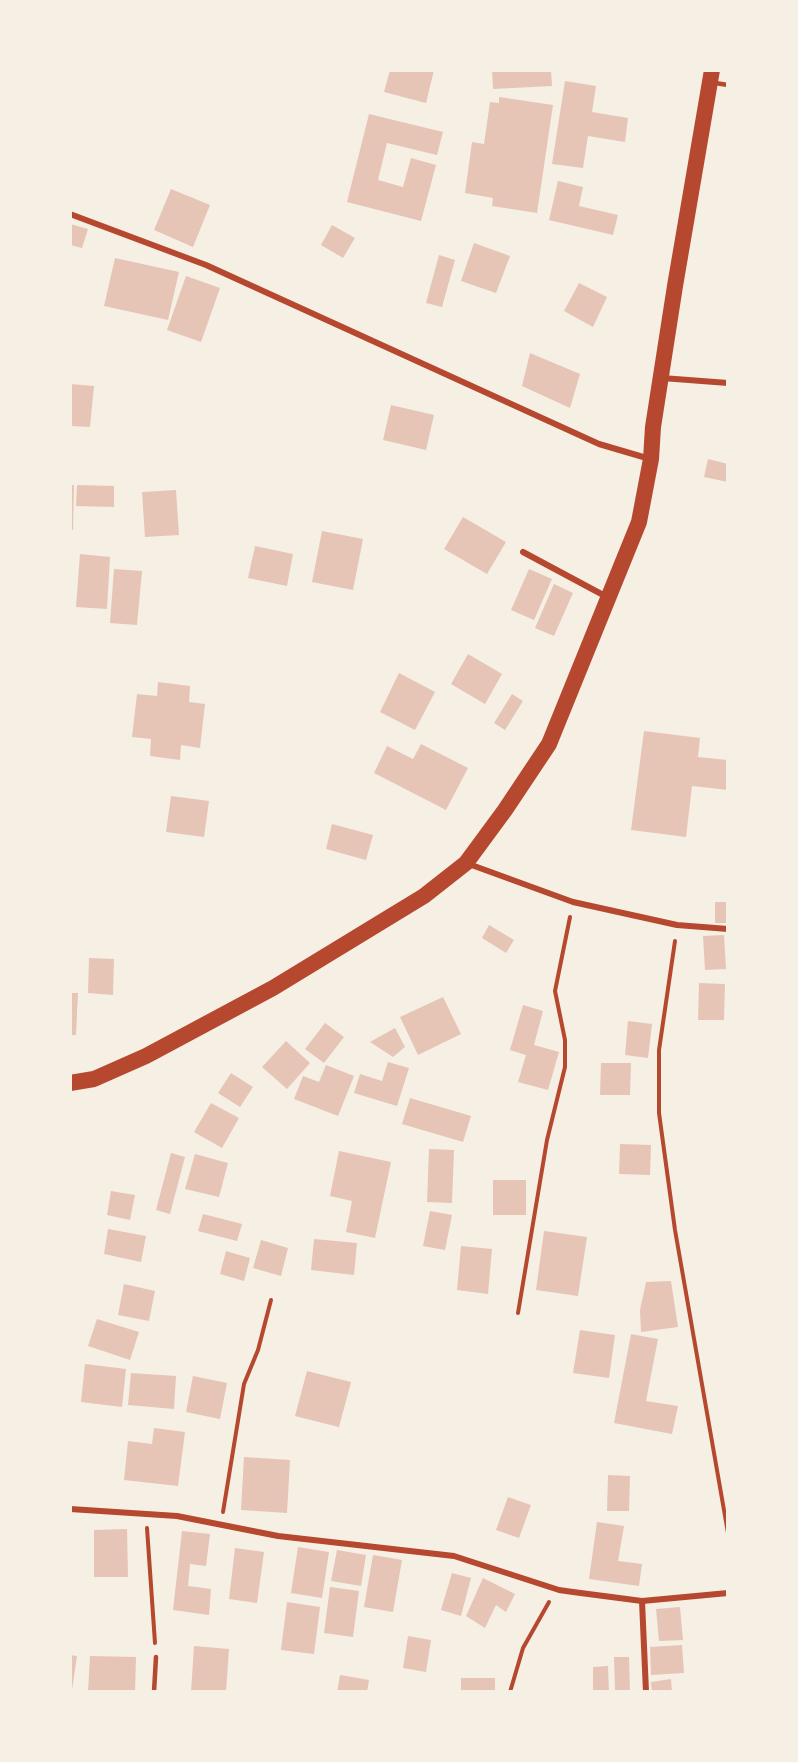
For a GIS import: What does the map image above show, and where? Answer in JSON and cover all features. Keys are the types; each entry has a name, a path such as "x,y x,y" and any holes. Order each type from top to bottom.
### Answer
{"highway":[{"path":"70,1083 94,1079 146,1056 273,988 424,896 466,863 549,744 639,522 651,459 711,76"}],"street":[{"path":"70,214 206,265 599,444 651,459"},
{"path":"662,378 728,383"},
{"path":"523,552 607,598"},
{"path":"466,863 573,902 677,925 728,929"},
{"path":"70,1509 146,1512 278,1536 454,1556 559,1590 642,1601 728,1593"},
{"path":"642,1601 646,1692"}],"lane":[{"path":"711,76 728,85"},
{"path":"154,1692 156,1657"}],"path":[{"path":"518,1313 547,1140 565,1067 565,1040 555,991 573,902"},
{"path":"677,925 659,1050 659,1113 675,1230 728,1533"},
{"path":"220,1524 244,1384 258,1350 271,1300"},
{"path":"146,1512 156,1657"},
{"path":"510,1692 524,1648 544,1608 559,1590"}],"building":[{"path":"390,70 434,70 426,103 384,92"},
{"path":"492,70 551,70 552,86 493,89"},
{"path":"565,81 596,86 592,112 628,118 625,142 588,136 583,168 552,164"},
{"path":"499,97 553,105 537,213 492,206 493,198 465,193 472,142 484,144 490,102 499,103"},
{"path":"369,114 443,132 437,155 387,143 378,180 403,187 411,158 436,165 421,221 347,202"},
{"path":"558,181 583,187 579,206 618,215 613,235 549,220"},
{"path":"171,189 210,205 193,247 154,230"},
{"path":"70,224 88,229 82,248 70,245"},
{"path":"332,225 355,238 343,258 321,245"},
{"path":"474,243 510,256 496,293 461,281"},
{"path":"439,255 455,260 442,307 426,303"},
{"path":"115,258 179,272 168,320 104,306"},
{"path":"186,276 220,288 201,342 167,330"},
{"path":"579,283 607,297 593,327 564,311"},
{"path":"530,353 580,374 570,408 522,386"},
{"path":"70,384 94,386 90,427 70,426"},
{"path":"391,405 434,415 426,450 383,440"},
{"path":"708,459 728,464 728,482 704,477"},
{"path":"70,485 74,485 73,530 70,530"},
{"path":"77,485 114,486 114,507 76,506"},
{"path":"176,490 179,535 145,537 142,492"},
{"path":"463,517 506,542 487,574 444,549"},
{"path":"322,531 363,539 353,590 312,582"},
{"path":"255,546 293,554 287,586 248,578"},
{"path":"80,554 110,557 107,609 76,607"},
{"path":"114,569 142,571 137,625 110,623"},
{"path":"529,569 552,579 534,620 511,610"},
{"path":"554,584 573,593 554,636 535,628"},
{"path":"468,654 502,674 485,704 451,684"},
{"path":"399,673 435,692 415,730 380,712"},
{"path":"158,682 190,686 189,702 205,704 200,748 181,745 180,760 150,756 151,739 132,737 137,694 157,696"},
{"path":"512,694 523,701 505,730 494,723"},
{"path":"644,731 700,738 698,757 728,760 728,790 692,786 686,837 631,830"},
{"path":"421,744 468,768 446,810 374,773 387,746 413,759"},
{"path":"171,796 209,801 204,837 166,832"},
{"path":"332,824 373,835 366,860 326,849"},
{"path":"715,902 728,902 728,923 715,923"},
{"path":"489,925 514,940 506,953 482,938"},
{"path":"724,935 726,969 705,970 703,936"},
{"path":"89,958 114,959 113,995 88,993"},
{"path":"699,983 725,984 724,1020 698,1020"},
{"path":"70,993 78,993 76,1035 70,1035"},
{"path":"443,997 461,1034 418,1055 400,1017"},
{"path":"523,1005 543,1011 534,1045 559,1052 548,1090 518,1082 526,1055 510,1050"},
{"path":"628,1021 652,1024 648,1058 625,1055"},
{"path":"325,1023 344,1037 324,1063 305,1049"},
{"path":"395,1028 405,1047 393,1057 370,1042"},
{"path":"286,1041 310,1063 287,1089 262,1067"},
{"path":"388,1062 409,1068 397,1106 354,1093 360,1074 382,1081"},
{"path":"601,1063 631,1063 630,1095 600,1095"},
{"path":"326,1065 354,1076 338,1116 294,1099 303,1076 319,1082"},
{"path":"231,1073 253,1087 240,1107 218,1093"},
{"path":"410,1098 471,1116 463,1142 402,1124"},
{"path":"211,1103 239,1118 222,1148 194,1132"},
{"path":"620,1144 651,1145 650,1175 619,1174"},
{"path":"429,1149 454,1150 452,1203 427,1202"},
{"path":"339,1151 391,1162 375,1238 346,1232 352,1201 330,1196"},
{"path":"171,1153 185,1157 170,1214 156,1210"},
{"path":"195,1154 228,1163 219,1197 185,1189"},
{"path":"493,1180 526,1180 526,1215 493,1215"},
{"path":"111,1191 135,1195 130,1220 107,1215"},
{"path":"430,1211 452,1215 445,1250 423,1246"},
{"path":"203,1214 242,1224 237,1241 198,1231"},
{"path":"108,1229 146,1236 141,1262 104,1254"},
{"path":"544,1231 587,1237 578,1296 536,1290"},
{"path":"314,1239 357,1243 354,1275 311,1270"},
{"path":"261,1240 288,1248 281,1276 253,1268"},
{"path":"461,1246 492,1249 488,1294 457,1290"},
{"path":"226,1251 250,1258 244,1281 220,1274"},
{"path":"671,1281 678,1327 641,1332 640,1310 646,1282"},
{"path":"124,1284 155,1291 149,1321 118,1315"},
{"path":"97,1319 139,1332 130,1360 88,1346"},
{"path":"580,1330 615,1335 609,1378 573,1373"},
{"path":"631,1334 658,1339 646,1401 678,1406 672,1434 614,1423"},
{"path":"85,1364 126,1369 122,1407 81,1402"},
{"path":"307,1371 351,1382 339,1427 295,1416"},
{"path":"131,1373 176,1376 174,1409 128,1405"},
{"path":"193,1376 227,1383 220,1419 186,1412"},
{"path":"154,1428 185,1432 178,1486 124,1480 128,1441 152,1444"},
{"path":"244,1457 290,1460 287,1513 241,1510"},
{"path":"608,1475 630,1476 629,1511 607,1511"},
{"path":"508,1497 531,1505 519,1538 496,1530"},
{"path":"597,1522 624,1526 618,1561 642,1564 639,1586 589,1579"},
{"path":"127,1529 128,1577 94,1577 94,1530"},
{"path":"182,1531 210,1534 206,1566 190,1564 188,1586 211,1589 209,1615 173,1610"},
{"path":"298,1547 329,1552 322,1598 291,1593"},
{"path":"235,1548 264,1552 257,1603 229,1599"},
{"path":"337,1550 366,1555 361,1586 331,1581"},
{"path":"373,1555 402,1560 393,1612 364,1607"},
{"path":"452,1573 471,1578 461,1616 441,1610"},
{"path":"483,1578 515,1594 506,1612 496,1605 485,1628 466,1616"},
{"path":"330,1587 359,1591 353,1637 324,1633"},
{"path":"287,1602 320,1607 314,1654 281,1650"},
{"path":"680,1607 683,1640 659,1641 656,1609"},
{"path":"408,1636 431,1640 426,1672 403,1668"},
{"path":"682,1645 684,1673 651,1675 650,1647"},
{"path":"194,1646 229,1649 226,1692 191,1692"},
{"path":"70,1655 77,1656 72,1690 70,1690"},
{"path":"90,1656 136,1657 135,1692 88,1692"},
{"path":"614,1657 629,1657 630,1692 615,1692"},
{"path":"608,1666 609,1692 593,1692 593,1667"},
{"path":"340,1675 369,1680 367,1692 337,1692"},
{"path":"461,1678 495,1678 495,1692 461,1692"},
{"path":"671,1679 672,1692 652,1692 651,1682"}]}
